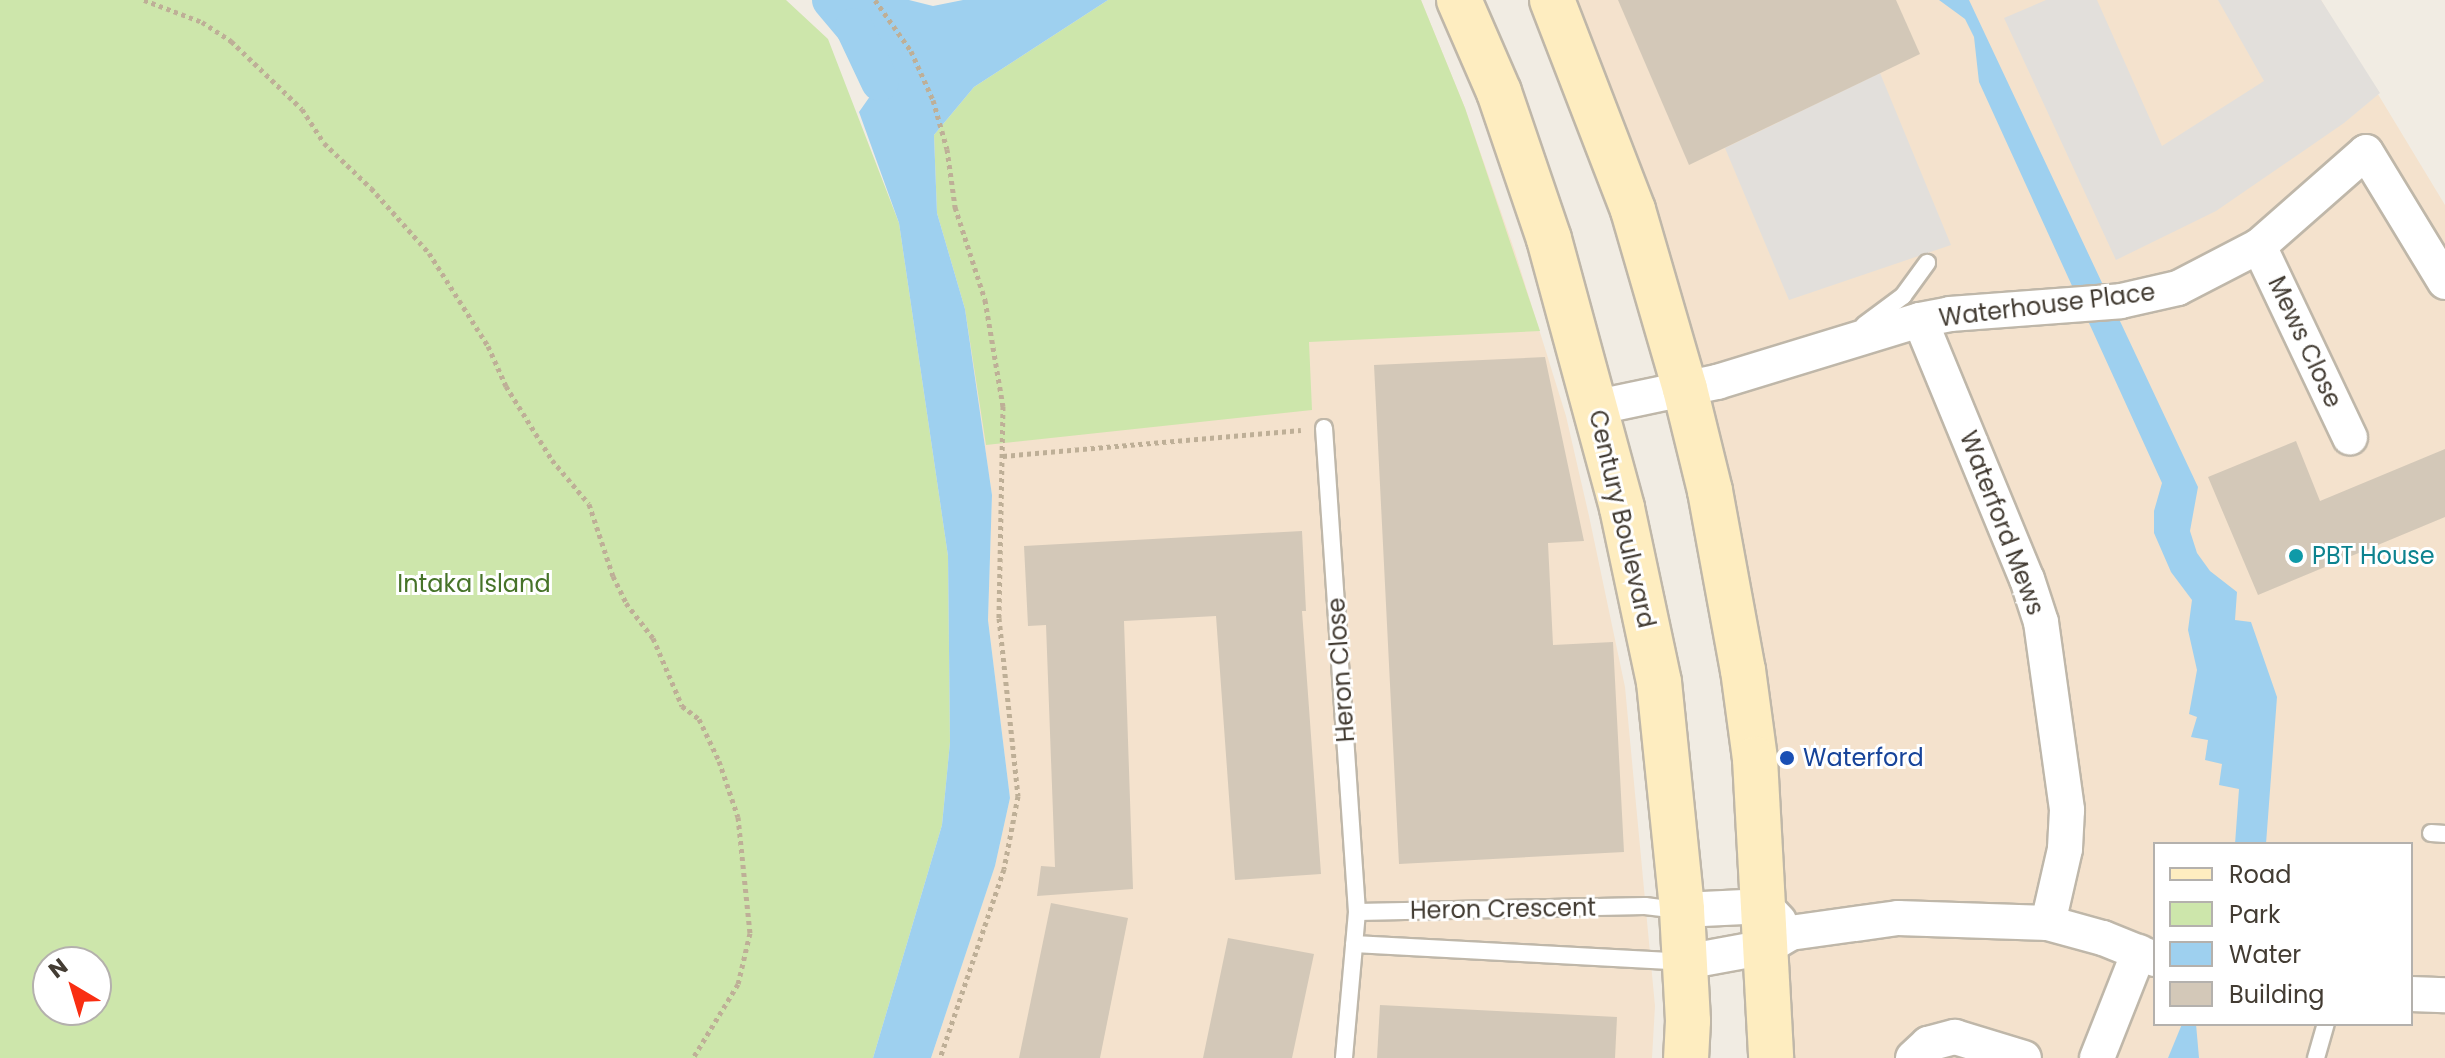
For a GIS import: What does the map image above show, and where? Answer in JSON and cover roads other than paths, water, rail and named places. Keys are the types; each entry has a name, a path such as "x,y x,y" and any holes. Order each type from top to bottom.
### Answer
{"main road":[{"name":"Century Boulevard","path":"1459,0 1509,121 1549,239 1598,407 1659,682 1682,910 1686,1058"},
{"path":"1552,0 1633,210 1685,389 1710,491 1743,670 1774,929 1771,1058"}],"street":[{"name":"Waterhouse Place","path":"1598,407 1685,389 1920,320 2121,301 2178,288 2259,246 2366,152 2445,282"},
{"name":"Mews Close","path":"2259,246 2350,438"},
{"name":"Waterford Mews","path":"1920,320 2027,579 2041,622 2067,810 2065,849 2048,923"},
{"path":"1682,910 1774,929"},
{"path":"1685,962 1774,929 1898,918 2048,923 2147,956 2097,1058"},
{"path":"2413,994 2445,995"},
{"path":"1913,1058 1928,1044 1955,1037 2024,1058"}],"lane":[{"path":"1825,349 1903,296 1927,263"},
{"name":"Heron Close","path":"1324,428 1357,912"},
{"name":"Heron Crescent","path":"1357,912 1645,906 1682,910"},
{"path":"1344,1058 1357,912"},
{"name":"Heron Crescent","path":"1354,944 1685,962"},
{"path":"2316,1058 2325,1026"}],"water":[{"path":"831,0 909,0 933,6 963,0 1108,0 974,87 934,135 937,213 965,309 992,495 988,620 1010,798 995,866 931,1058 873,1058 942,825 950,742 948,556 899,223 859,112 880,82 854,27"},
{"path":"1939,0 1969,0 2198,487 2190,531 2197,553 2210,571 2237,592 2235,620 2251,622 2277,697 2266,842 2235,842 2239,789 2219,785 2222,764 2205,760 2208,740 2191,737 2197,717 2189,714 2197,670 2188,630 2192,600 2171,572 2154,533 2154,511 2162,483 1979,82 1974,37 1965,19"},
{"path":"2181,1026 2196,1026 2199,1058 2168,1058"}],"waterway":[{"path":"831,0 854,27 880,82"}],"place":[{"name":"PBT House","path":"2296,556"},
{"name":"Waterford","path":"1787,758"}],"park label":[{"name":"Intaka Island","path":"474,584"}]}
